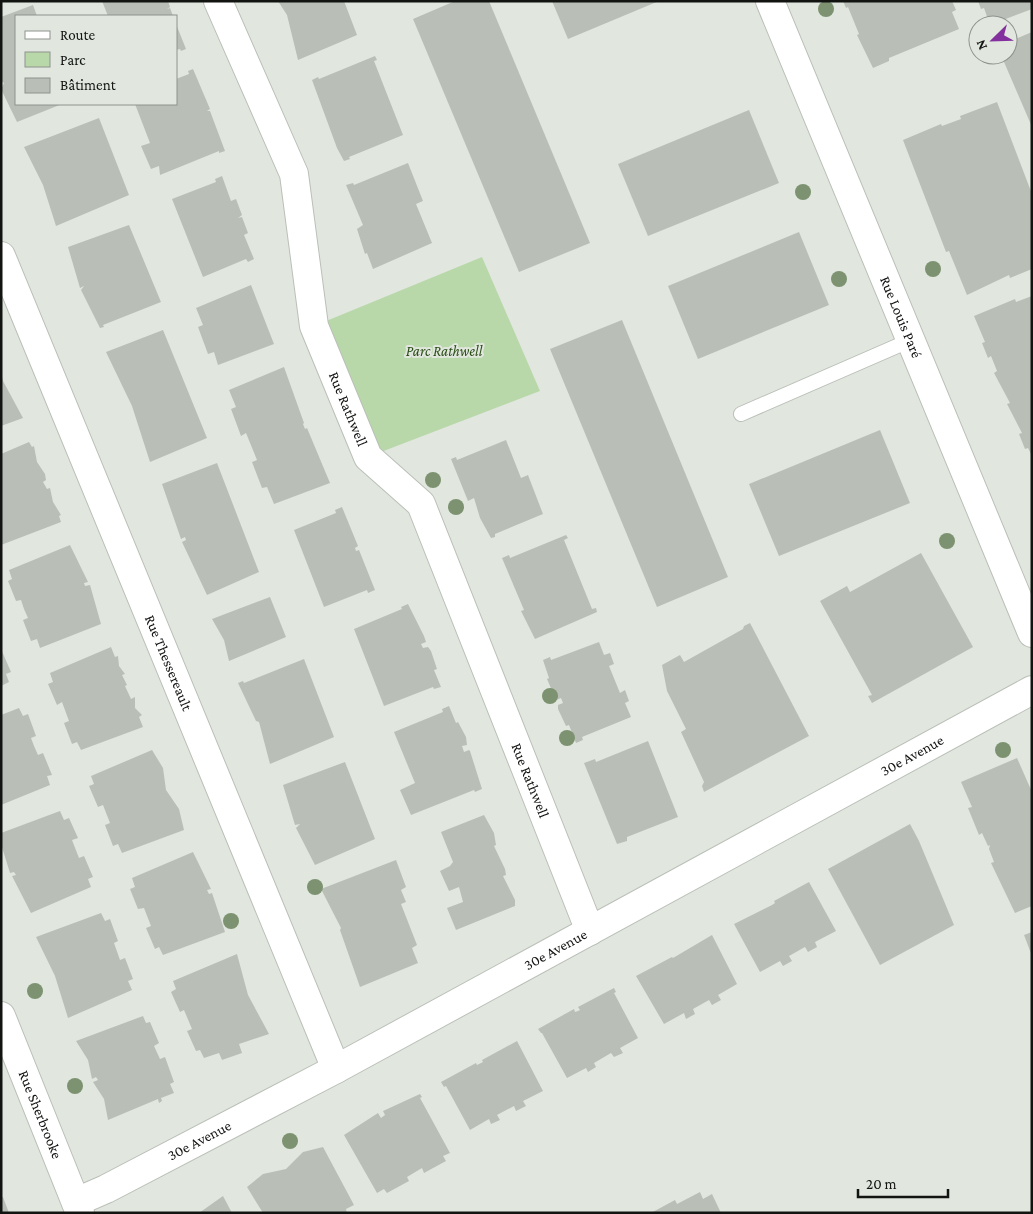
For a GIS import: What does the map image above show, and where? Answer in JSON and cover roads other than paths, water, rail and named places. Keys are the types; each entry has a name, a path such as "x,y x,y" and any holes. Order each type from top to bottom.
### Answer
{"street":[{"name":"Rue Rathwell","path":"218,1 294,174 314,326 368,457 421,504 590,931"},
{"name":"Rue Louis Paré","path":"770,1 1032,633"},
{"name":"Rue Thessereault","path":"1,256 336,1069"},
{"name":"30e Avenue","path":"78,1207 106,1189 336,1069 1032,690"},
{"name":"Rue Sherbrooke","path":"1,1016 78,1207"}],"lane":[{"path":"741,414 911,340"}],"park label":[{"name":"Parc Rathwell","path":"444,351"}]}
